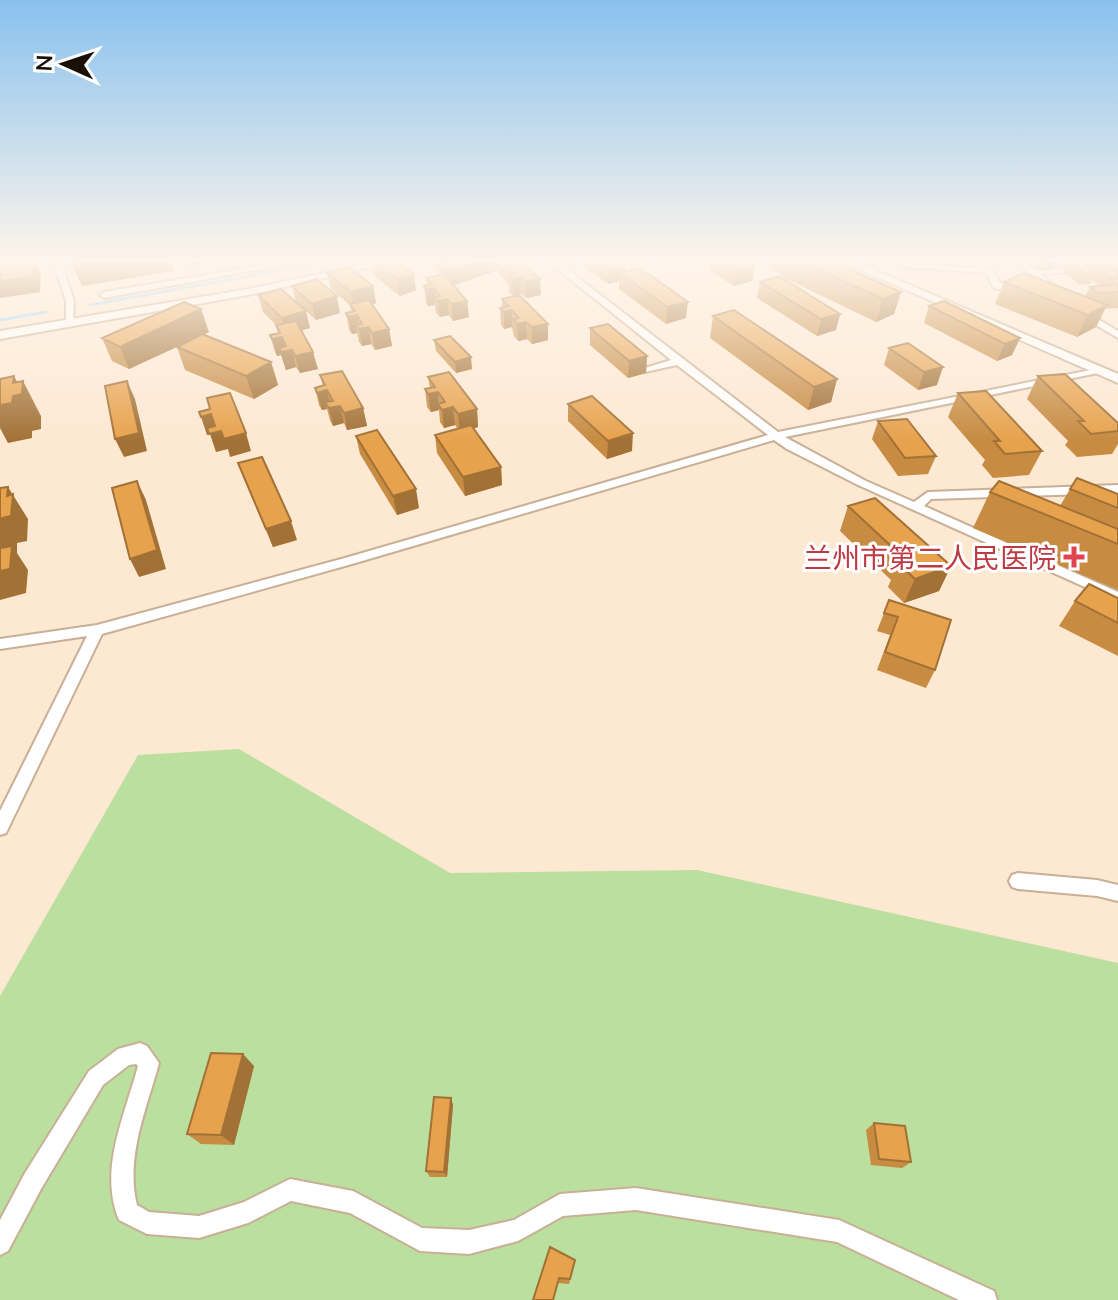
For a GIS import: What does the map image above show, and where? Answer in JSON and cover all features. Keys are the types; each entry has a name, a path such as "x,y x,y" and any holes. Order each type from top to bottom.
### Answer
{"main road":[{"path":"0,333 78,320"},
{"path":"981,320 1118,379"},
{"path":"1001,320 1118,369"},
{"path":"1098,370 1118,369"}],"street":[{"path":"627,320 776,436 862,483 1118,597"},
{"path":"1094,320 1118,335"},
{"path":"648,370 680,361"},
{"path":"0,644 97,630 348,561 776,436 1098,370"},
{"path":"915,507 928,496 1075,493 1118,489"},
{"path":"0,828 97,630"},
{"path":"1018,881 1097,888 1118,893"},
{"path":"0,1243 33,1181 96,1078 125,1056 140,1053 149,1063 123,1166 121,1194 127,1212 147,1223 199,1227 248,1212 290,1190 353,1202 420,1239 469,1242 518,1230 560,1205 636,1199 839,1231 985,1300"}],"green space":[{"path":"239,749 450,873 697,870 1118,963 1118,1300 0,1300 0,996 138,755"}],"building":[{"path":"144,320 178,320 120,347 102,338"},
{"path":"360,320 383,320 389,329 372,333 368,327 359,329 356,325 362,324"},
{"path":"514,320 544,320 548,324 532,327 526,322 517,324"},
{"path":"718,320 748,320 837,379 814,387"},
{"path":"956,320 982,320 1020,338 1005,344"},
{"path":"296,321 313,352 295,356 292,350 282,352 279,348 286,346 282,337 272,339 270,335 280,333 276,325"},
{"path":"608,324 647,356 629,361 590,328"},
{"path":"202,334 271,362 246,376 177,347"},
{"path":"450,336 471,357 455,362 434,340"},
{"path":"908,343 943,367 924,372 889,348"},
{"path":"342,371 363,408 344,413 340,406 329,408 325,402 333,401 327,390 317,393 315,388 325,385 320,375"},
{"path":"449,372 477,409 458,414 453,407 442,410 438,404 445,402 438,392 428,394 425,389 435,387 428,377"},
{"path":"1065,374 1118,423 1118,431 1091,434 1078,421 1084,421 1038,376"},
{"path":"14,376 13,383 23,381 22,394 13,396 12,403 0,405 0,379"},
{"path":"127,381 139,433 115,439 105,386"},
{"path":"986,391 1042,451 1005,454 994,441 1000,441 958,393"},
{"path":"230,393 246,433 224,439 221,431 209,434 207,428 215,426 211,414 201,417 199,412 210,409 207,398"},
{"path":"592,396 633,433 608,441 568,404"},
{"path":"907,419 936,456 905,458 878,421"},
{"path":"471,425 501,467 463,477 435,435"},
{"path":"377,430 416,489 393,496 356,436"},
{"path":"262,457 291,521 266,529 238,463"},
{"path":"1077,478 1118,494 1118,508 1070,489"},
{"path":"137,481 157,550 130,559 112,488"},
{"path":"999,481 1118,529 1118,544 990,492"},
{"path":"8,487 7,496 13,494 11,516 2,518 0,536 0,488"},
{"path":"875,498 951,566 915,579 898,563 906,560 848,506"},
{"path":"12,546 10,569 0,571 0,548"},
{"path":"1089,584 1118,598 1118,623 1075,601"},
{"path":"889,600 951,620 935,670 885,652 898,617 884,613"},
{"path":"211,1053 243,1054 221,1135 187,1134"},
{"path":"434,1097 451,1098 444,1172 426,1171"},
{"path":"874,1123 905,1126 911,1162 879,1159"},
{"path":"550,1247 575,1260 570,1279 559,1278 553,1300 533,1300"}],"place":[{"name":"兰州市第二人民医院","path":"1074,557"}]}
